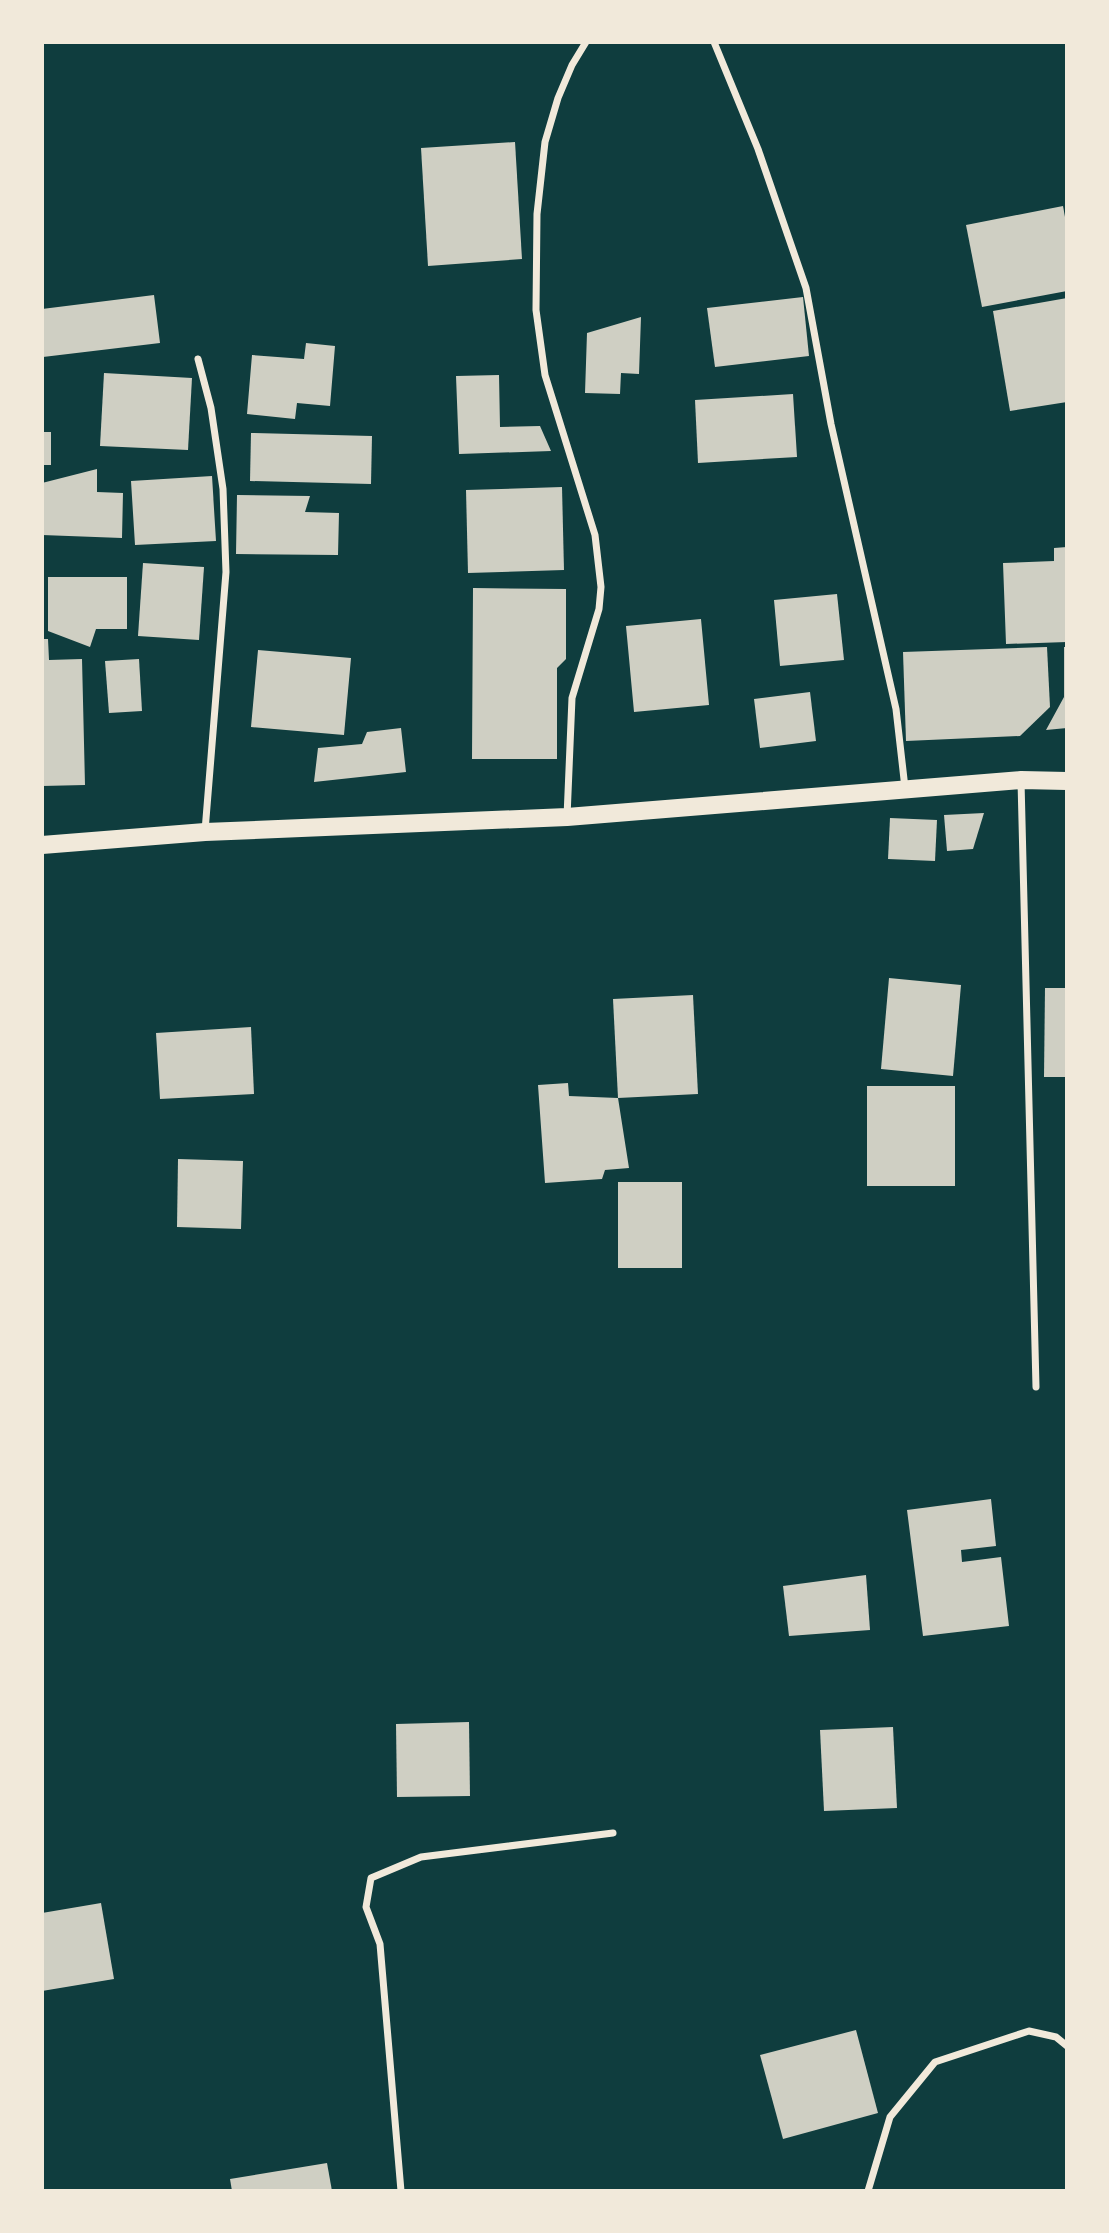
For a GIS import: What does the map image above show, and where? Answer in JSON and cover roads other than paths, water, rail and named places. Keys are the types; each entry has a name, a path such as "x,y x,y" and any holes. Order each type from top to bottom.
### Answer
{"main road":[{"path":"42,845 205,832 567,817 1021,780 1067,781"}],"street":[{"path":"567,817 572,698 599,609 601,586 595,535 545,375 536,310 537,214 548,132 558,98 572,65 586,42"},
{"path":"714,42 758,149 806,288 831,424 896,709 906,790"},
{"path":"198,359 211,408 223,489 226,572 205,832"},
{"path":"1021,780 1036,1387"},
{"path":"401,2191 380,1944 366,1907 371,1878 421,1857 613,1833"},
{"path":"868,2191 890,2117 935,2062 1028,2031 1056,2037 1067,2046"}]}
